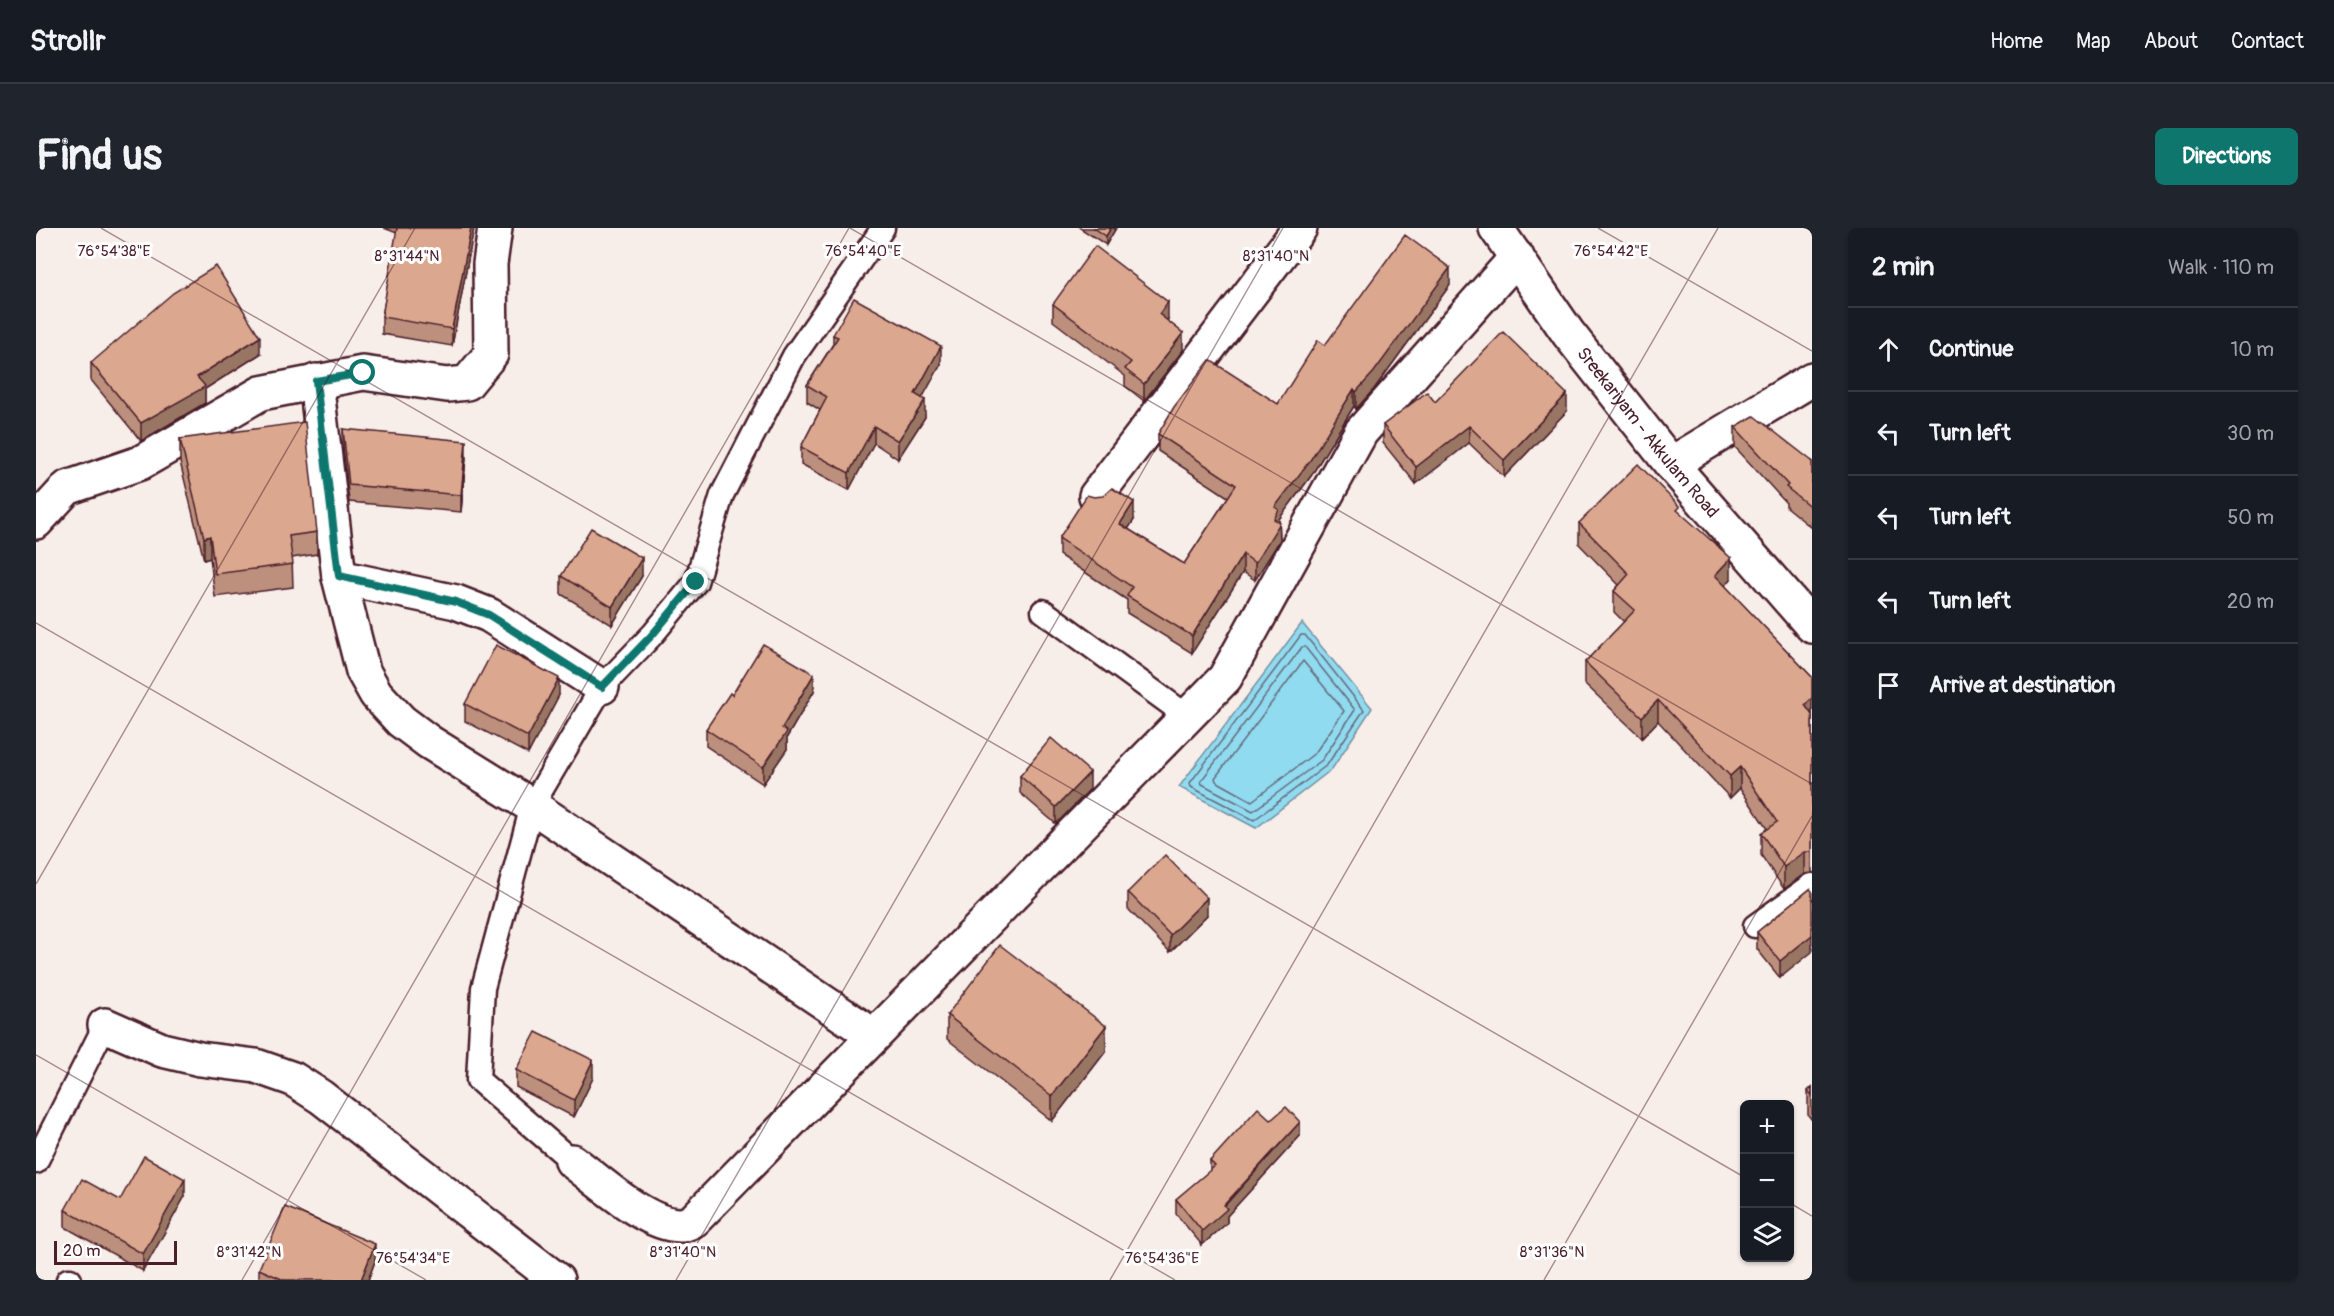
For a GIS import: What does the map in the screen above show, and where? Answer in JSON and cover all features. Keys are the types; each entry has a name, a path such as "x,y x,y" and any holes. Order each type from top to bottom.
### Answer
{"street":[{"path":"36,522 67,488 140,463 261,393 363,373 447,385 468,383 491,354 490,264 495,228"},
{"path":"1096,496 1300,228"},
{"name":"Sreekariyam - Akkulam Road","path":"1496,228 1569,333 1671,464 1812,626"},
{"path":"572,1161 637,1208 661,1222 682,1225 694,1220 1225,678 1361,432 1517,257"},
{"path":"1671,464 1812,379"},
{"path":"316,381 339,576 363,671 376,694 401,721 429,742 532,806 874,1036"},
{"path":"339,576 456,602 489,615 602,687"},
{"path":"105,1025 162,1050 200,1059 256,1066 293,1079 321,1097 557,1280"}],"lane":[{"path":"572,1161 478,1080 483,988 532,806 602,687 653,634 696,582 722,495 794,356 883,228"},
{"path":"1043,611 1187,716"},
{"path":"1755,926 1812,885"},
{"path":"36,1162 105,1025"}],"water":[{"path":"1302,623 1372,708 1332,769 1256,828 1179,787"}],"building":[{"path":"397,228 471,228 452,329 382,317"},
{"path":"1094,228 1111,228 1106,236"},
{"path":"1405,235 1450,268 1374,372 1356,392 1354,389 1311,459 1275,507 1279,510 1274,519 1280,523 1255,563 1243,554 1192,636 1127,596 1132,587 1059,538 1087,495 1103,496 1112,488 1134,502 1120,524 1184,564 1236,485 1158,434 1174,407 1210,360 1278,404 1318,340 1325,345"},
{"path":"1095,246 1168,302 1159,314 1183,333 1144,384 1125,369 1131,362 1053,304"},
{"path":"216,266 260,337 197,377 205,386 203,388 141,423 91,363 173,293"},
{"path":"854,298 941,346 915,394 925,400 898,441 874,426 849,473 801,447 827,397 807,385 838,337 833,335"},
{"path":"1503,332 1567,394 1504,460 1469,426 1416,467 1383,425 1427,392 1435,402"},
{"path":"1754,416 1812,461 1812,508 1786,487 1788,485 1735,427"},
{"path":"305,422 317,532 289,536 293,564 215,574 210,536 204,538 180,439"},
{"path":"343,429 466,441 461,495 349,485"},
{"path":"1638,464 1680,507 1677,510 1731,558 1715,575 1812,677 1812,698 1805,705 1812,715 1812,852 1805,852 1784,867 1761,833 1777,822 1740,767 1730,776 1658,700 1642,717 1585,662 1635,610 1614,591 1629,574 1579,523"},
{"path":"591,528 642,558 612,607 561,576"},
{"path":"763,644 814,674 782,728 787,732 763,767 706,729 730,693 732,695"},
{"path":"496,645 559,678 528,737 465,704"},
{"path":"1051,738 1090,772 1056,807 1020,776"},
{"path":"1165,855 1207,898 1170,935 1128,892"},
{"path":"1810,889 1812,891 1812,935 1780,961 1757,932"},
{"path":"1000,945 1106,1026 1052,1096 947,1015"},
{"path":"536,1032 593,1060 574,1100 516,1070"},
{"path":"1286,1107 1300,1122 1224,1205 1227,1209 1202,1231 1176,1199 1215,1166 1210,1161 1258,1108 1271,1120"},
{"path":"144,1156 185,1179 143,1254 65,1210 82,1179 120,1200"},
{"path":"285,1207 375,1244 361,1280 284,1280 259,1269"}],"route":[{"path":"363,373 316,381 339,576 456,602 489,615 602,687 653,634 696,582"}]}
